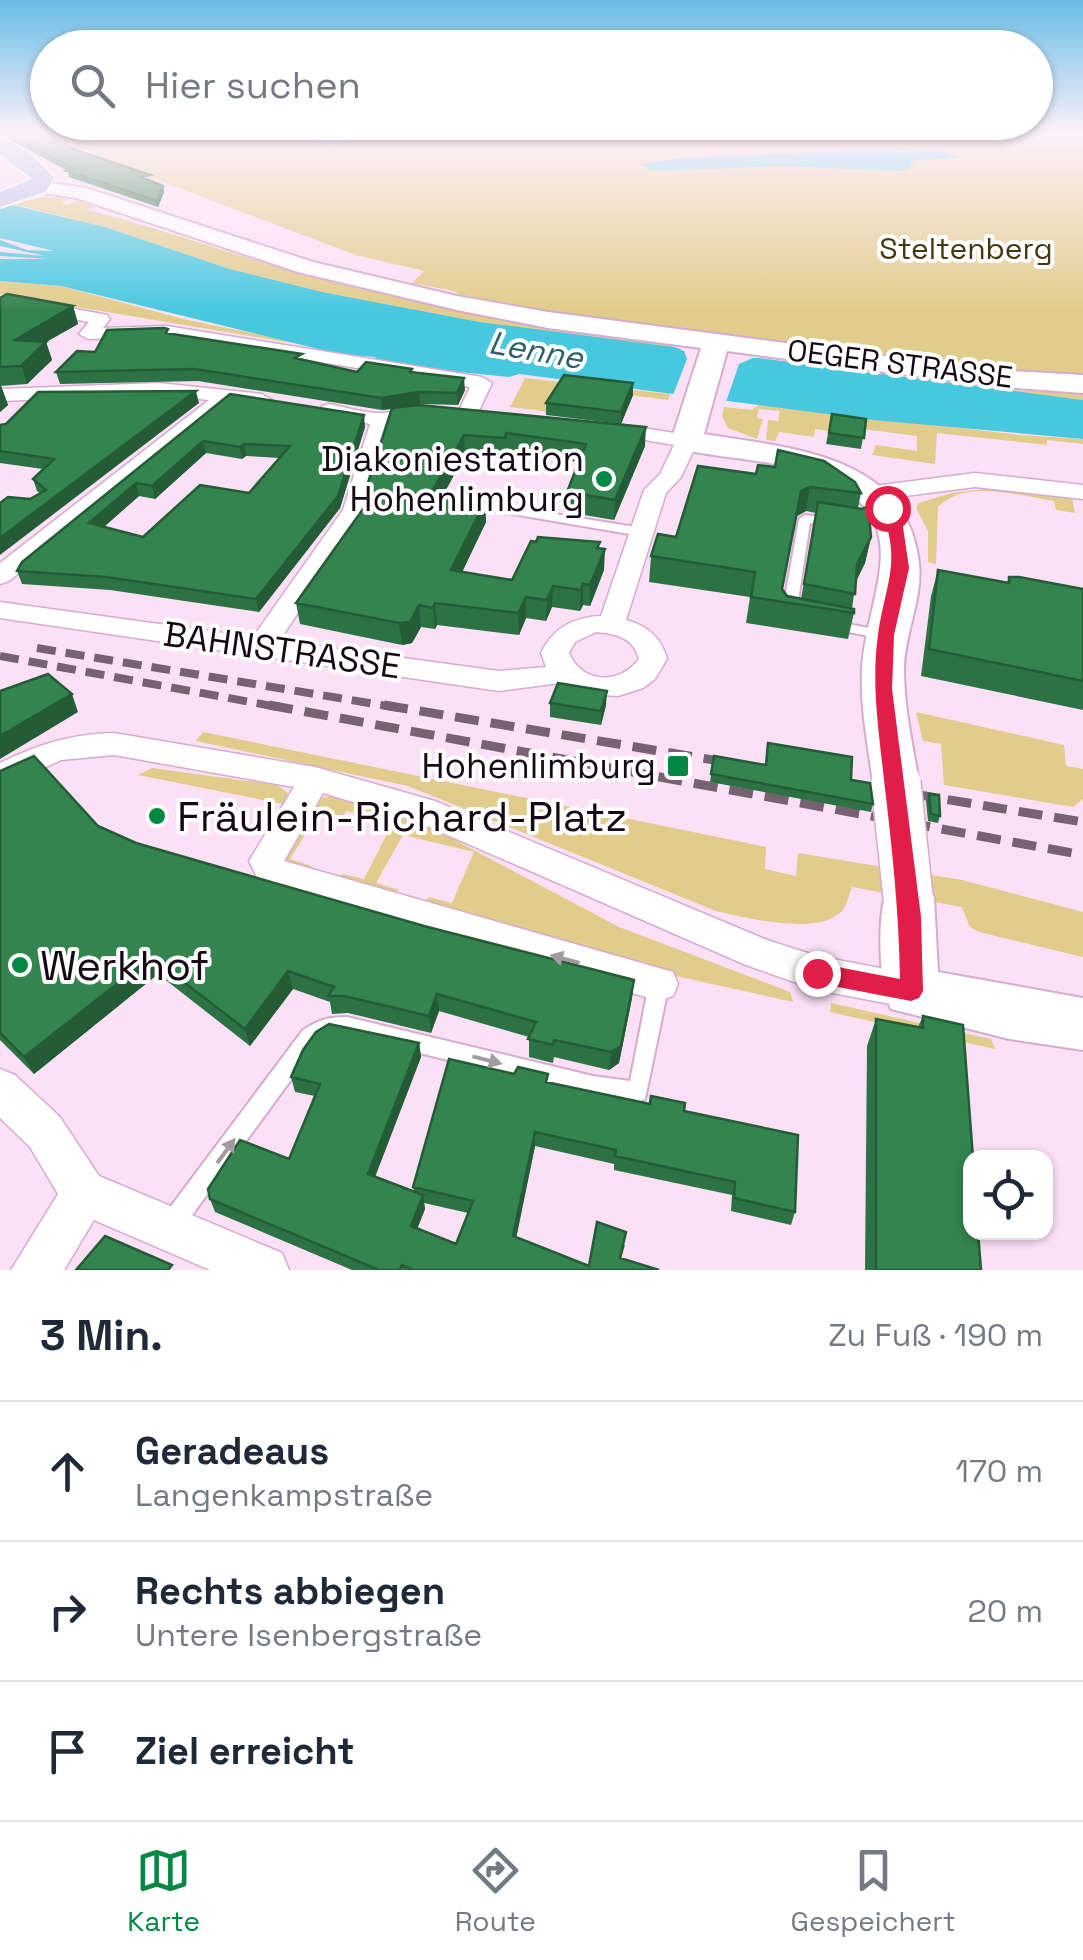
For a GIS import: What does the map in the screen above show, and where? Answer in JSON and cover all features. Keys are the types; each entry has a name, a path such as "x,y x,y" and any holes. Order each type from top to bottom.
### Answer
{"street":[{"name":"OEGER STRASSE","path":"19,193 63,192"},
{"name":"OEGER STRASSE","path":"80,192 306,267 548,320 991,378 1083,384"},
{"path":"3,302 101,319 88,334 168,331 482,383 473,418 400,414 382,420 316,408"},
{"path":"564,673 557,663 559,642 580,628 611,625 656,490 677,478 716,344"},
{"path":"12,417 60,370"},
{"path":"0,394 158,390 281,403"},
{"path":"0,576 77,509 228,395"},
{"path":"261,646 355,510 382,420"},
{"path":"586,428 688,441 810,464 859,482 874,493 896,527 901,568 867,631 883,689 908,897 911,991"},
{"path":"874,493 975,480 1083,492"},
{"name":"BAHNSTRASSE","path":"0,610 499,681 564,673 576,681 609,687 640,678 653,659 646,640 611,625"},
{"path":"0,777 50,752 93,744 262,767 315,779 423,810 759,954 817,973 1009,1014 1083,1024"},
{"path":"315,779 270,853 267,868 283,878 659,984"},
{"path":"0,1089 45,1132 83,1192 265,1270"},
{"path":"35,1270 65,1230 83,1192"}],"lane":[{"path":"449,500 641,532"},
{"path":"804,619 788,616 806,519 840,523"},
{"path":"818,622 867,631"},
{"path":"168,1229 310,1038 328,1026 347,1026 593,1086 638,1092 659,984"}],"green space":[{"name":"Steltenberg","path":"190,192 1083,192 1083,377 1011,373 553,313 463,297 454,291 412,283 424,271 356,255"},
{"path":"43,197 70,199 61,202 67,205 79,201 92,207 87,210 378,293 668,344 679,350 480,322 322,292 230,269 105,227 13,204"},
{"path":"0,281 61,286 183,319 340,351 0,294"},
{"path":"760,358 995,389 1083,394 1083,400 782,364"},
{"path":"525,378 670,394 668,400 563,386 566,414 510,407"},
{"path":"760,404 1083,439 1083,444 1047,440 1047,445 937,433 935,464 872,455 876,445 917,451 917,436 831,425 829,431 815,429 814,437 779,432 775,441 766,440 768,420 778,421 780,411 759,409 757,418 763,419 757,439 728,428 722,416 724,407 752,410"},
{"path":"993,488 1072,498 1075,513 1056,510 1054,501 993,491 963,493 938,507 936,564 928,562 928,531 916,508 919,503 951,493"},
{"path":"916,712 1064,745 1066,766 1083,769 1083,799 1073,807 944,785 941,744 923,741"},
{"path":"203,732 766,847 765,869 796,876 798,853 962,880 1083,912 1083,957 979,932 970,927 962,907 852,887 840,912 826,921 778,923 716,911 408,786 196,741"},
{"path":"152,768 277,785 288,793 283,804 138,775"},
{"path":"335,796 436,830 619,927 790,992 793,1002 662,973 423,908 428,897 452,903 474,852 403,835 376,883 399,890 393,898 336,882 342,874 364,879 393,822 346,811 343,817 320,811 290,859 312,866 307,874 280,863 318,798"},
{"path":"831,1003 991,1039 995,1049 830,1012"}],"water":[{"name":"Lenne","path":"0,202 105,227 230,269 322,292 480,322 1083,400 1083,439 873,420 519,374 509,377 429,369 339,354 61,286 0,281 0,259 48,259 0,256 0,252 45,256 0,246 0,240 27,250 54,251 0,238"}],"pier":[{"path":"669,344 772,358 753,358 739,364 726,402 673,395 687,359 684,351"}],"building":[{"path":"131,192 160,192 157,201"},
{"path":"7,294 73,306 15,340 46,342 21,366 0,367 0,298"},
{"path":"168,329 166,333 302,354 295,358 357,372 366,362 464,378 457,393 419,392 381,398 195,369 56,372 77,351 95,352 107,330"},
{"path":"564,375 633,383 621,412 546,403"},
{"path":"196,391 0,538 0,503 8,497 30,499 46,490 33,479 54,459 0,451 0,425 6,424 38,392"},
{"path":"230,394 364,415 338,496 256,599 106,577 17,571 22,562","holes":["203,441 240,447 290,446 249,493 200,485 143,537 89,523 136,483 152,486"]},
{"path":"419,405 646,427 615,500 567,492 586,444 506,433 505,438 464,435 430,495 485,502 451,570 512,580 531,541 536,542 538,537 600,542 597,548 605,549 590,585 583,584 581,590 553,586 547,600 526,597 518,613 435,603 433,608 419,605 410,622 399,623 296,603 368,502 363,498 392,408"},
{"path":"832,414 866,419 864,438 829,433"},
{"path":"778,450 824,461 855,482 861,493 810,487 801,491 782,589 787,596 854,609 854,613 751,597 755,572 651,556 658,534 676,537 698,466 756,474 758,465 775,467"},
{"path":"818,502 862,509 868,506 871,537 857,564 855,594 804,584"},
{"path":"938,570 1009,583 1009,577 1019,577 1083,589 1083,681 929,649"},
{"path":"48,674 72,694 0,736 0,691"},
{"path":"558,683 607,691 601,711 550,703"},
{"path":"768,743 852,757 851,780 870,783 873,804 711,774 714,756 766,765"},
{"path":"34,756 98,826 136,843 424,926 634,980 621,1046 611,1052 554,1040 553,1045 528,1039 536,1022 437,994 429,1016 344,996 328,996 334,987 288,971 245,1029 151,957 24,1057 0,1033 0,771"},
{"path":"929,794 939,795 940,816 931,814"},
{"path":"923,1016 963,1025 972,1150 963,1150 963,1240 979,1240 981,1270 876,1270 876,1019 923,1028"},
{"path":"329,1024 419,1043 368,1174 423,1195 411,1226 456,1244 473,1201 413,1187 449,1059 514,1074 518,1067 548,1074 546,1082 650,1104 651,1096 685,1103 684,1111 798,1135 795,1212 734,1198 735,1182 615,1156 616,1150 535,1132 513,1236 589,1266 597,1222 626,1232 620,1258 659,1270 413,1270 402,1265 400,1270 379,1270 210,1199 208,1189 240,1140 289,1159 320,1084 291,1077 303,1050 316,1032"},
{"path":"105,1236 172,1265 168,1270 76,1270"}],"railway":[{"path":"37,648 399,708"},
{"path":"0,656 283,708"},
{"path":"269,705 1083,855"},
{"path":"384,705 743,765"},
{"path":"841,782 1083,822"}],"place":[{"name":"Diakoniestation Hohenlimburg","path":"604,479"},
{"name":"Hohenlimburg","path":"678,766"},
{"name":"Fräulein-Richard-Platz","path":"157,816"},
{"name":"Werkhof","path":"20,965"}],"route":[{"path":"817,973 911,991 910,917 883,689 886,635 901,568 896,527 887,508"}]}
